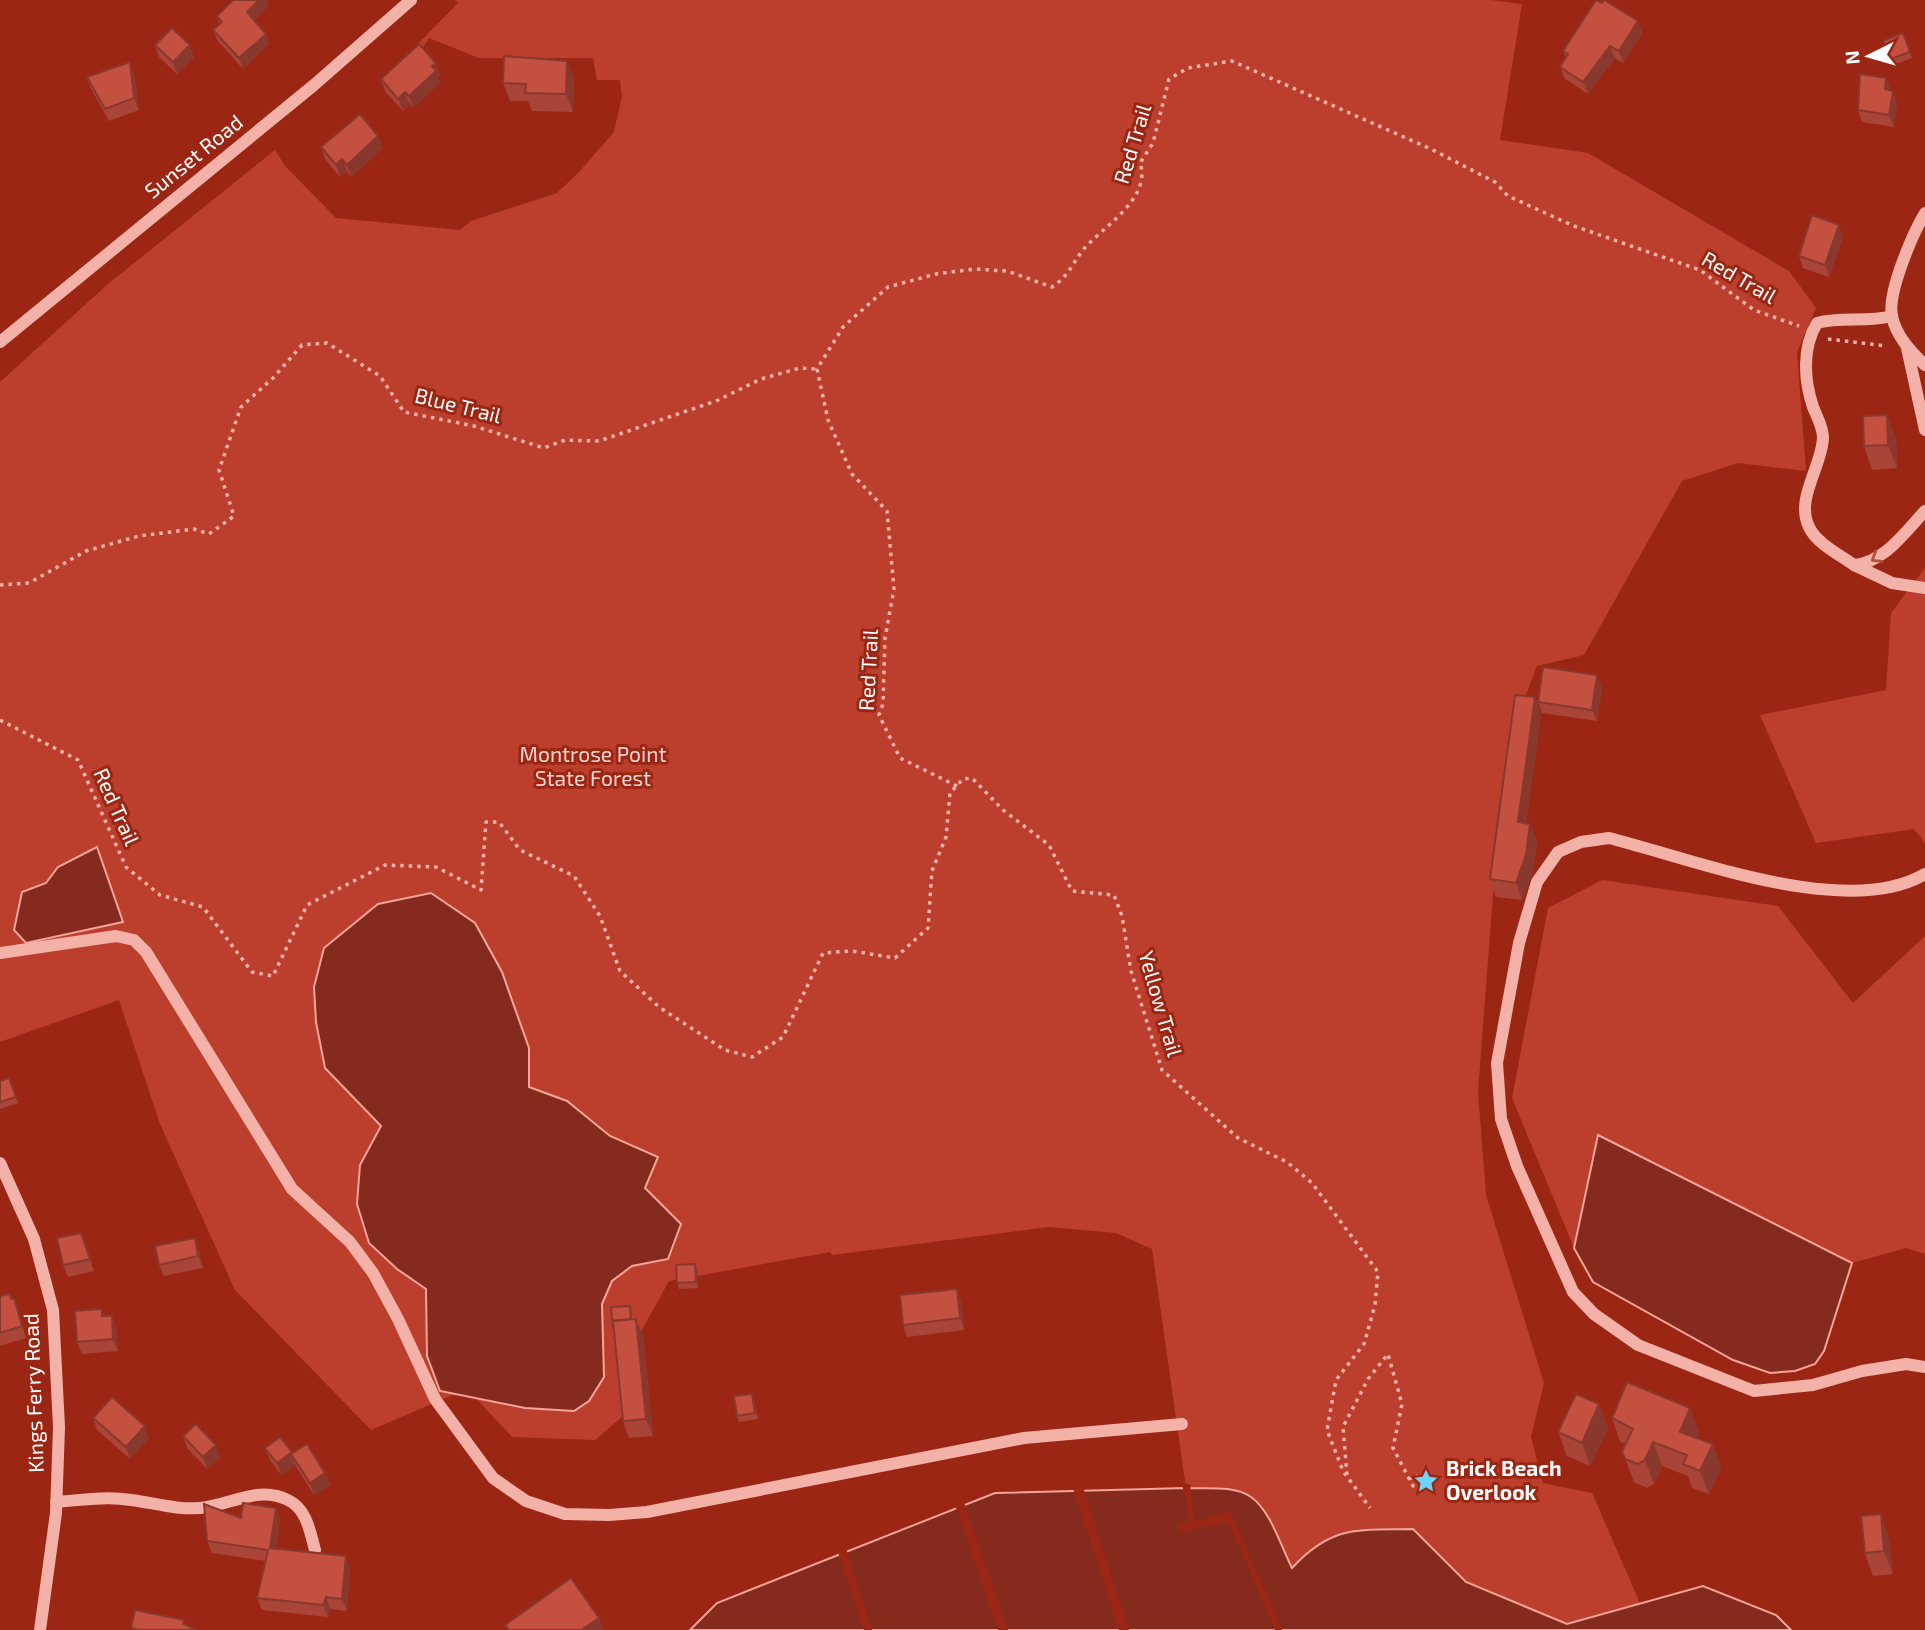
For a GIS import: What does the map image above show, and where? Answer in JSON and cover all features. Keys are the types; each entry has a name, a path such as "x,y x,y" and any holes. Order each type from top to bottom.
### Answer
{"street":[{"name":"Sunset Road","path":"0,342 314,85 411,0"},
{"path":"1925,213 1893,294 1892,316 1906,348 1925,430"},
{"path":"1892,316 1871,321 1836,318 1818,323 1812,332 1806,360 1808,380 1812,405 1823,432 1822,452 1805,505 1809,528 1825,545 1854,565 1892,583 1925,588"},
{"path":"1906,348 1925,365"},
{"path":"1854,565 1868,564 1884,554 1925,511"},
{"path":"1925,874 1907,885 1860,890 1797,888 1609,838 1581,842 1558,852 1537,882 1519,943 1497,1063 1501,1119 1517,1166 1573,1292 1605,1322 1638,1345 1754,1391 1814,1385 1862,1371 1906,1364 1925,1367"},
{"path":"0,953 116,936 134,940 146,952 292,1189 350,1242 373,1273 398,1319 435,1399 493,1478 526,1501 565,1514 647,1512 1024,1438 1182,1424"},
{"name":"Kings Ferry Road","path":"0,1163 34,1239 52,1310 59,1427 56,1502 40,1630"},
{"path":"56,1502 102,1498 166,1507 199,1508 255,1494 273,1493 292,1501 303,1512 315,1550"}],"path":[{"name":"Red Trail","path":"0,720 78,760 125,867 160,895 203,907 252,972 274,976 284,948 307,905 384,865 436,867 481,890 486,822 499,822 520,850 574,876 600,916 620,971 630,981 659,1007 725,1050 752,1056 783,1037 823,953 852,951 895,958 928,928 932,871 946,837 950,793 957,786 900,758 879,715 883,704 885,638 894,589 887,511 852,474 828,420 817,369 843,327 888,287 936,274 975,270 1007,271 1052,287 1065,279 1083,250 1129,207 1143,172 1140,163 1153,143 1169,79 1188,68 1231,61 1431,149 1495,182 1508,196 1574,226 1700,270 1754,310 1826,339 1906,348"},
{"name":"Blue Trail","path":"0,585 29,583 86,551 139,536 194,529 209,534 234,516 219,470 241,407 273,378 302,345 327,343 380,376 404,412 474,426 544,448 565,440 599,440 716,401 761,379 800,368 817,369"},
{"name":"Yellow Trail","path":"957,786 963,779 972,778 1003,810 1049,845 1072,891 1114,895 1122,916 1131,971 1162,1070 1238,1138 1287,1162 1312,1183 1378,1272 1375,1306 1363,1344 1336,1380 1327,1430 1348,1477 1370,1508"},
{"name":"Yellow Trail","path":"1348,1477 1343,1427 1368,1379 1388,1354 1402,1405 1393,1448 1413,1486 1410,1478 1418,1476"}],"green space":[{"name":"Montrose Point State Forest","path":"455,0 1491,0 1522,4 1500,140 1588,153 1789,271 1816,308 1797,352 1806,471 1738,463 1682,481 1584,655 1537,666 1517,719 1493,895 1478,1092 1486,1195 1544,1383 1531,1437 1543,1483 1592,1493 1640,1603 1567,1624 1466,1582 1413,1529 1346,1532 1320,1544 1292,1569 1261,1509 1186,1488 1152,1249 1116,1233 1048,1227 832,1255 830,1252 669,1281 633,1346 635,1406 595,1440 512,1437 467,1389 371,1430 235,1290 160,1124 119,1000 0,1042 0,382 108,284 275,150 285,166 336,218 460,230 471,221 557,193 614,132 622,96 620,80 597,80 593,58 479,58 429,38 418,55 413,49 458,3"},
{"path":"1925,568 1925,843 1914,829 1816,843 1760,715 1886,690 1891,613"},
{"path":"1602,880 1778,906 1853,1003 1925,936 1925,1254 1906,1248 1852,1263 1598,1135 1574,1248 1512,1098 1548,908"}],"shaded area":[{"path":"97,847 123,922 26,943 14,930 22,892 46,883 58,867"},
{"path":"431,893 475,923 502,972 529,1048 529,1087 567,1101 610,1136 658,1157 645,1188 681,1224 668,1259 632,1266 612,1281 602,1304 604,1377 589,1401 574,1411 525,1408 440,1391 427,1356 426,1289 397,1269 369,1243 357,1204 360,1165 381,1126 325,1068 316,1022 314,987 324,948 378,904"},
{"path":"1598,1135 1852,1263 1824,1351 1815,1364 1795,1371 1770,1373 1733,1360 1593,1282 1574,1248"},
{"path":"1228,1489 1251,1497 1270,1520 1292,1568 1306,1554 1333,1537 1361,1530 1413,1529 1466,1582 1567,1624 1703,1586 1776,1615 1791,1630 690,1630 717,1603 995,1493"}],"pier":[{"path":"1182,1484 1190,1484 1195,1521 1230,1511 1282,1630 1275,1630 1228,1522 1180,1533 1178,1525 1190,1521"},
{"path":"1083,1487 1129,1630 1119,1630 1073,1488"},
{"path":"964,1502 1008,1630 998,1630 955,1505"},
{"path":"846,1548 872,1630 864,1630 838,1552"}],"building":[{"path":"233,0 259,0 247,12 266,34 239,58 213,30 222,22 217,16"},
{"path":"1596,0 1602,3 1604,0 1638,21 1619,51 1610,46 1583,82 1560,67 1568,54 1563,51"},
{"path":"172,28 190,45 173,62 155,45"},
{"path":"1903,33 1910,52 1891,59 1883,41"},
{"path":"419,44 436,63 432,66 436,71 409,96 405,92 398,99 381,79"},
{"path":"504,56 567,61 566,94 525,93 526,84 503,83"},
{"path":"130,62 134,98 105,109 87,77"},
{"path":"1860,74 1886,78 1885,89 1893,91 1889,115 1858,110"},
{"path":"360,114 378,136 347,165 342,159 336,165 321,147"},
{"path":"1812,215 1839,225 1825,265 1799,256"},
{"path":"1887,415 1888,445 1864,446 1863,416"},
{"path":"1543,667 1597,675 1592,710 1538,702"},
{"path":"1515,695 1535,697 1518,822 1530,824 1526,855 1516,883 1490,879"},
{"path":"9,1078 16,1097 0,1102 0,1081"},
{"path":"81,1233 90,1259 63,1265 57,1238"},
{"path":"195,1238 198,1256 159,1265 155,1246"},
{"path":"695,1264 696,1282 677,1283 676,1265"},
{"path":"957,1289 960,1318 903,1325 900,1295"},
{"path":"10,1294 11,1299 14,1298 22,1326 0,1333 0,1296"},
{"path":"630,1306 631,1319 613,1321 613,1327 611,1307"},
{"path":"102,1309 102,1316 112,1316 113,1339 77,1342 75,1311"},
{"path":"636,1319 646,1419 623,1421 613,1321"},
{"path":"1627,1382 1690,1408 1680,1432 1713,1444 1700,1471 1683,1464 1687,1455 1653,1442 1645,1460 1638,1464 1625,1459 1622,1451 1633,1429 1612,1418"},
{"path":"752,1394 755,1413 737,1416 734,1396"},
{"path":"1576,1394 1599,1404 1582,1443 1558,1432"},
{"path":"112,1397 145,1426 126,1447 93,1418"},
{"path":"196,1424 216,1445 203,1457 183,1436"},
{"path":"280,1437 292,1452 277,1463 265,1448"},
{"path":"307,1444 325,1473 310,1483 291,1454"},
{"path":"243,1503 276,1508 270,1548 346,1556 342,1599 326,1597 323,1605 257,1598 268,1550 207,1541 204,1504 241,1518"},
{"path":"1881,1514 1884,1551 1865,1553 1861,1516"},
{"path":"571,1578 599,1618 581,1630 509,1630 505,1625"},
{"path":"135,1610 184,1620 183,1624 197,1630 131,1628"}],"place":[{"name":"Brick Beach Overlook","path":"1426,1481"}]}
